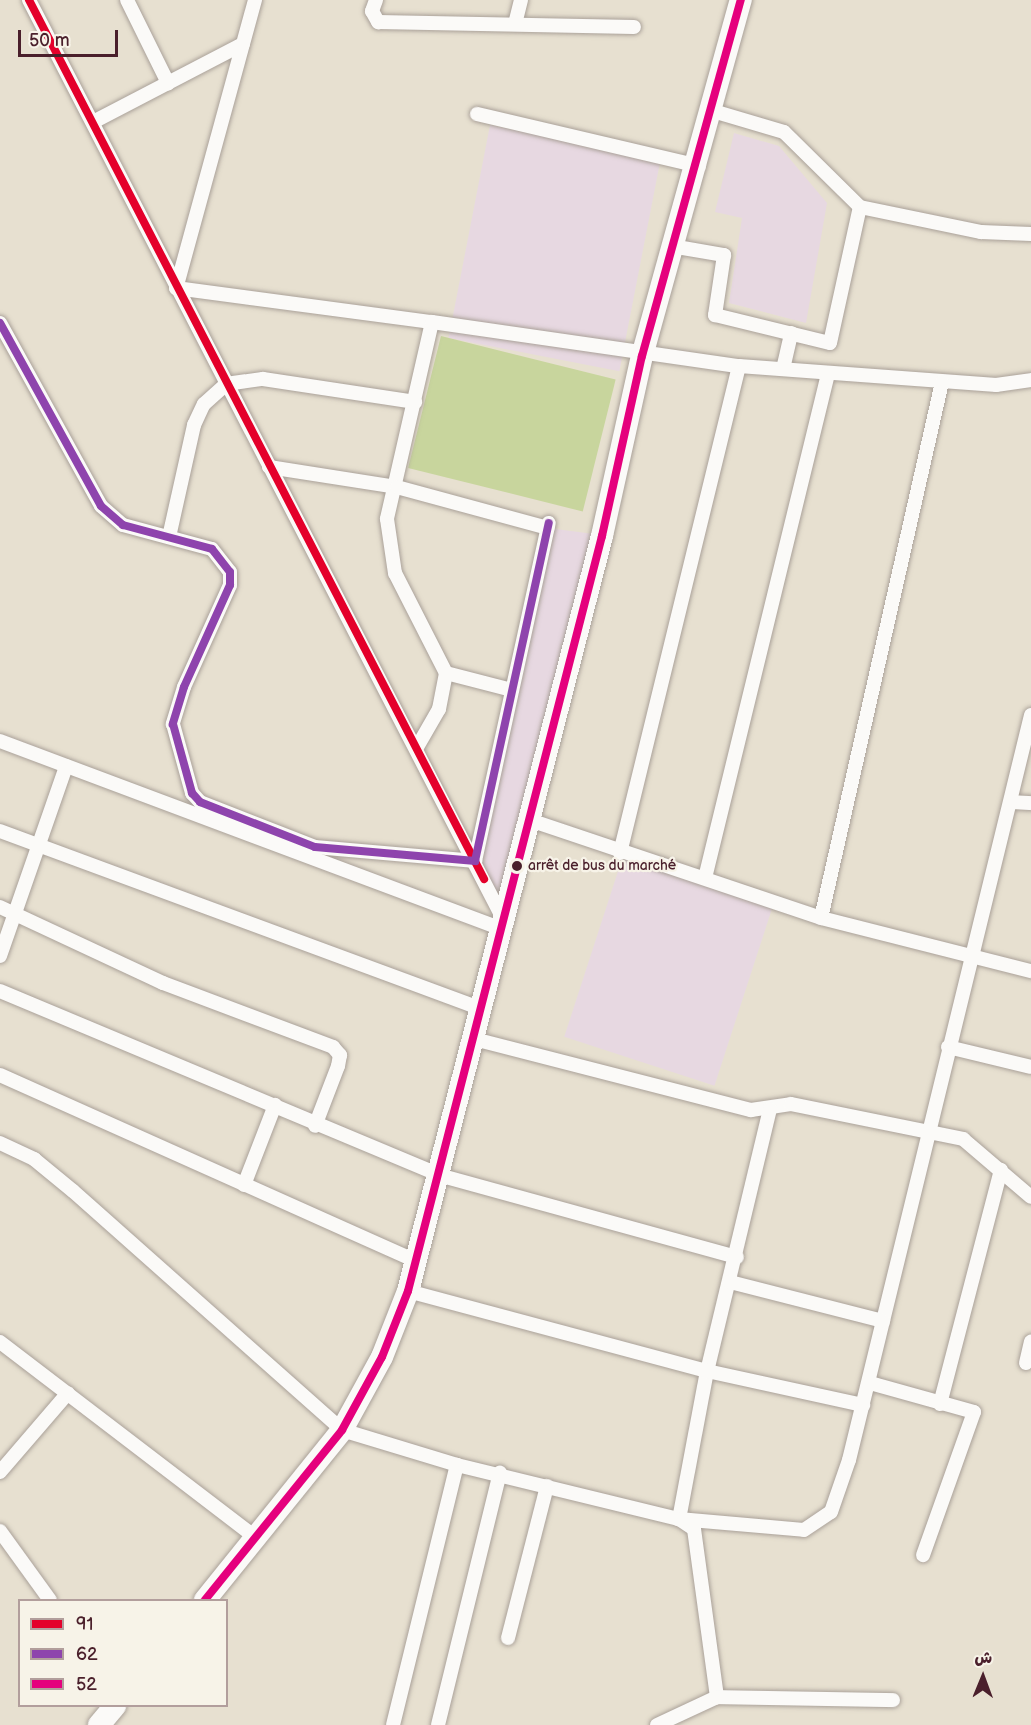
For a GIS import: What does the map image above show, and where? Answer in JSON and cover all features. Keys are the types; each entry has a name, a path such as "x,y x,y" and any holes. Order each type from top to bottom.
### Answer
{"main road":[{"path":"206,1599 258,1539 342,1430 382,1357 408,1291 482,1009 501,922 530,820 641,380 642,357 677,247 741,0"},
{"path":"99,1725 114,1707"}],"street":[{"path":"29,0 176,288 475,861 501,922"},
{"path":"127,0 168,83"},
{"path":"176,288 255,0"},
{"path":"376,0 372,11 378,22 634,27"},
{"path":"515,24 521,0"},
{"path":"93,122 243,44"},
{"path":"713,111 784,132 860,207 981,232 1031,234"},
{"path":"477,114 699,166"},
{"path":"677,247 724,255 715,315 830,343 860,207"},
{"path":"176,288 432,322 642,357 942,382 996,385 1031,380"},
{"path":"416,749 439,709 446,673 395,573 387,519 397,487 432,322"},
{"path":"0,323 101,506 123,525 212,549 230,572 230,585 184,687 173,724 196,797 315,847 475,861"},
{"path":"783,369 791,333"},
{"path":"620,854 739,366"},
{"path":"705,878 828,374"},
{"path":"169,537 195,425 204,404 226,384 263,379 415,402"},
{"path":"821,918 942,382"},
{"path":"269,467 397,487 548,526 475,861"},
{"path":"446,673 512,690"},
{"path":"0,1143 34,1159 73,1191 342,1430 457,1465 500,1472 679,1519 804,1530 819,1525 831,1512 870,1383 926,1130 968,957 1011,802 1031,715"},
{"path":"0,741 501,922"},
{"path":"0,956 7,910 36,844 66,766"},
{"path":"1011,802 1031,803"},
{"path":"530,820 620,854 705,878 821,918 968,957 1031,971"},
{"path":"0,831 482,1009"},
{"path":"7,910 163,983 333,1047 340,1054 338,1066 315,1126"},
{"path":"0,991 275,1105 315,1126 439,1175 737,1257"},
{"path":"474,1039 751,1110 770,1109 791,1104 963,1139 1031,1197"},
{"path":"948,1047 1031,1066"},
{"path":"0,1075 416,1261"},
{"path":"244,1185 275,1105"},
{"path":"679,1519 707,1371 737,1257 770,1109"},
{"path":"940,1404 1001,1170"},
{"path":"730,1282 883,1321"},
{"path":"408,1291 707,1371 863,1405"},
{"path":"0,1342 258,1539"},
{"path":"1026,1363 1031,1342"},
{"path":"870,1383 974,1412 923,1555"},
{"path":"0,1472 68,1393"},
{"path":"393,1725 457,1465"},
{"path":"438,1725 500,1472"},
{"path":"508,1638 547,1486"},
{"path":"679,1519 694,1529 700,1554 717,1697"},
{"path":"0,1531 49,1599"},
{"path":"657,1725 717,1697 893,1700"}],"shaded area":[{"path":"490,125 661,158 619,371 449,338"},
{"path":"734,133 779,146 827,203 806,323 729,303 742,218 715,212"},
{"path":"548,528 594,534 498,905 475,861"},
{"path":"622,859 772,908 714,1086 564,1037"}],"green space":[{"path":"441,336 616,380 583,512 408,468"}],"transit line":[{"name":"91","path":"29,0 484,879"},
{"name":"52","path":"206,1599 342,1430 382,1357 408,1291 602,536 642,356 741,0"},
{"name":"62","path":"0,323 101,506 123,525 212,549 230,572 230,585 184,687 173,724 192,793 200,802 315,847 475,861 549,523"}],"place":[{"name":"arrêt de bus du marché","path":"517,866"}]}
